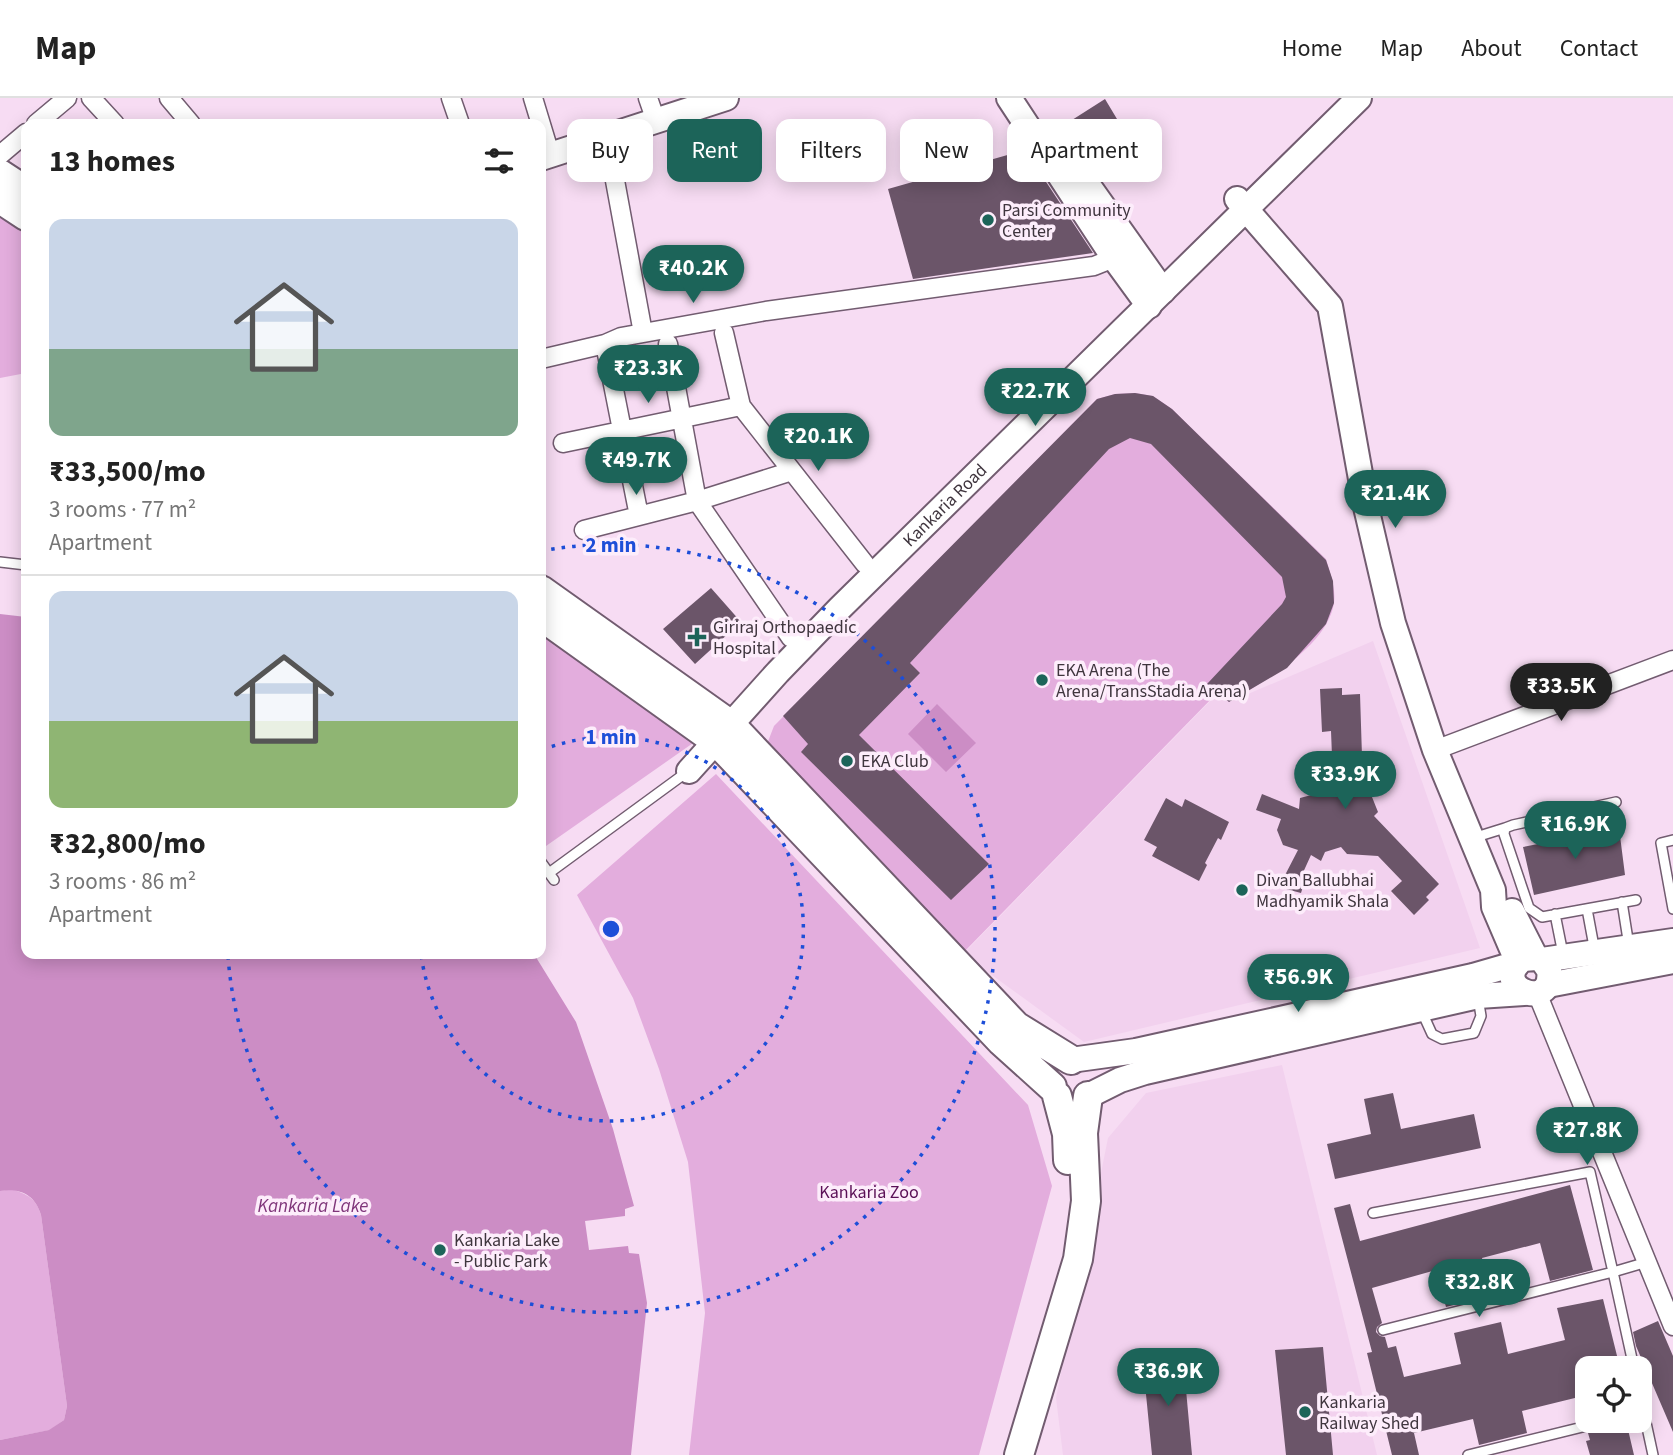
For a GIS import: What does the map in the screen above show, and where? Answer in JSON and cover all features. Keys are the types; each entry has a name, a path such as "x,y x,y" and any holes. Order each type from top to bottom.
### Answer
{"main road":[{"path":"636,119 652,110 726,98"},
{"path":"1009,98 1114,258 1152,292"},
{"path":"1029,98 1152,292"},
{"path":"1339,98 1242,204 1330,306 1366,508 1394,622 1435,750 1493,890 1493,907 1549,970 1536,990"},
{"name":"Kankaria Road","path":"688,771 718,730 1152,292 1242,204 1359,98"},
{"path":"546,156 567,149"},
{"path":"0,174 21,188"},
{"path":"0,199 21,213"},
{"path":"718,730 791,638 865,564 1152,292"},
{"path":"546,594 718,730 1016,1026 1071,1060 1082,1063 1091,1071 1093,1085 1088,1096 1083,1133 1086,1201 1078,1259 1005,1455"},
{"path":"546,619 718,730 1001,1041 1054,1092 1070,1103 1082,1100 1120,1080 1145,1072 1478,996 1536,990 1673,961"},
{"path":"1018,1455 1042,1357 1070,1200 1067,1133 1054,1092 1053,1073 1064,1062 1136,1051 1540,959 1673,941"},
{"path":"1536,990 1518,989 1513,979 1514,968 1540,959"}],"street":[{"path":"42,119 67,98"},
{"path":"91,98 110,119"},
{"path":"169,98 187,119"},
{"path":"451,98 458,119"},
{"path":"533,98 538,119"},
{"path":"0,155 21,137"},
{"path":"615,182 643,333"},
{"path":"546,358 605,344 621,337 766,311 1094,266 1114,258"},
{"path":"724,333 741,406 865,564"},
{"path":"605,344 639,516"},
{"path":"668,344 697,501 791,638"},
{"path":"563,443 741,406"},
{"path":"584,530 697,501 792,471"},
{"path":"1435,750 1673,660"},
{"path":"1536,990 1673,1326"}],"lane":[{"path":"0,562 21,564"},
{"path":"546,869 552,877 688,771"},
{"path":"1472,838 1616,802"},
{"path":"1505,828 1504,834 1529,908 1542,916 1636,900"},
{"path":"1673,840 1661,843 1670,875 1673,909"},
{"path":"1622,902 1630,948"},
{"path":"1587,909 1595,953"},
{"path":"1540,959 1555,914"},
{"path":"1421,1009 1432,1034 1442,1039 1474,1032 1481,1016 1478,996"},
{"path":"1373,1213 1590,1172 1631,1356"},
{"path":"1383,1330 1647,1262"},
{"path":"1468,1455 1575,1429"},
{"path":"1647,1433 1653,1455"}],"shaded area":[{"name":"Divan Ballubhai Madhyamik Shala","path":"1373,641 1480,948 1084,1042 963,954 1218,693 1229,702"},
{"path":"1282,1065 1377,1455 1063,1455 1056,1398 1108,1138 1146,1093"}],"green space":[{"path":"0,212 21,227 21,374 0,378"},
{"name":"EKA Arena (The Arena/TransStadia Arena)","path":"1115,394 1153,396 1172,409 1326,559 1334,603 1329,619 1319,634 1292,662 1229,702 1217,693 962,954 767,744 774,726 1097,399"},
{"path":"546,635 706,734 546,846"},
{"name":"Kankaria Zoo","path":"716,774 1028,1105 1052,1186 979,1455 689,1455 705,1313 688,1162 633,998 577,895"},
{"path":"12,1189 31,1198 41,1215 67,1406 64,1420 50,1430 0,1440 0,1191"}],"water":[{"name":"Kankaria Lake","path":"0,614 21,616 21,959 537,959 576,1022 613,1129 634,1206 625,1209 625,1216 585,1221 589,1250 628,1246 629,1253 639,1254 647,1303 631,1455 0,1455 0,1440 49,1430 64,1420 67,1406 41,1215 35,1202 26,1194 0,1191"},
{"path":"937,704 976,743 946,772 908,734"}],"building":[{"path":"1105,99 1117,119 1074,119"},
{"name":"Parsi Community Center","path":"1007,155 1007,182 1046,182 1093,253 913,279 888,189 913,182 993,182 993,159"},
{"path":"1115,394 1153,396 1172,409 1326,560 1333,581 1334,603 1326,624 1287,668 1229,702 1207,684 1282,604 1286,597 1282,577 1151,444 1130,438 1109,449 910,663 920,673 859,735 989,864 951,900 801,752 808,744 783,716 1097,399"},
{"path":"711,588 741,622 695,664 663,629"},
{"path":"1342,688 1342,695 1360,694 1363,787 1368,787 1378,812 1374,816 1439,884 1426,897 1429,900 1414,915 1391,891 1402,881 1378,856 1347,854 1341,847 1325,852 1321,861 1311,855 1301,877 1305,880 1301,893 1286,889 1288,882 1283,879 1298,850 1283,845 1277,830 1281,819 1256,810 1262,794 1299,809 1300,798 1323,792 1321,785 1333,781 1331,731 1322,732 1320,689"},
{"path":"1166,798 1182,807 1185,799 1229,822 1221,840 1218,838 1205,863 1207,865 1199,881 1152,856 1157,847 1144,840"},
{"path":"1619,828 1625,875 1534,895 1523,847"},
{"path":"1393,1093 1401,1129 1474,1114 1481,1148 1335,1179 1327,1144 1371,1134 1364,1099"},
{"path":"1570,1185 1593,1270 1550,1281 1540,1243 1482,1258 1492,1295 1446,1307 1436,1270 1372,1288 1382,1323 1376,1332 1385,1337 1388,1348 1396,1346 1404,1377 1461,1364 1454,1333 1501,1322 1508,1354 1565,1340 1557,1308 1603,1299 1617,1356 1575,1356 1575,1398 1522,1411 1527,1433 1479,1445 1473,1419 1414,1433 1419,1455 1392,1455 1367,1353 1372,1352 1334,1208 1350,1204 1360,1241"},
{"path":"1658,1321 1673,1356 1673,1432 1652,1383 1652,1356 1640,1356 1633,1332"},
{"name":"Kankaria Railway Shed","path":"1323,1347 1333,1455 1286,1455 1275,1350"},
{"path":"1183,1357 1192,1455 1152,1455 1143,1364"},
{"path":"1588,1433 1629,1433 1634,1455 1590,1455 1586,1441 1590,1440"}],"place":[{"name":"Parsi Community Center","path":"988,220"},
{"name":"Giriraj Orthopaedic Hospital","path":"697,637"},
{"name":"EKA Arena (The Arena/TransStadia Arena)","path":"1042,680"},
{"name":"EKA Club","path":"847,761"},
{"name":"Divan Ballubhai Madhyamik Shala","path":"1242,890"},
{"name":"Kankaria Lake - Public Park","path":"440,1250"},
{"name":"Kankaria Railway Shed","path":"1305,1412"}]}
